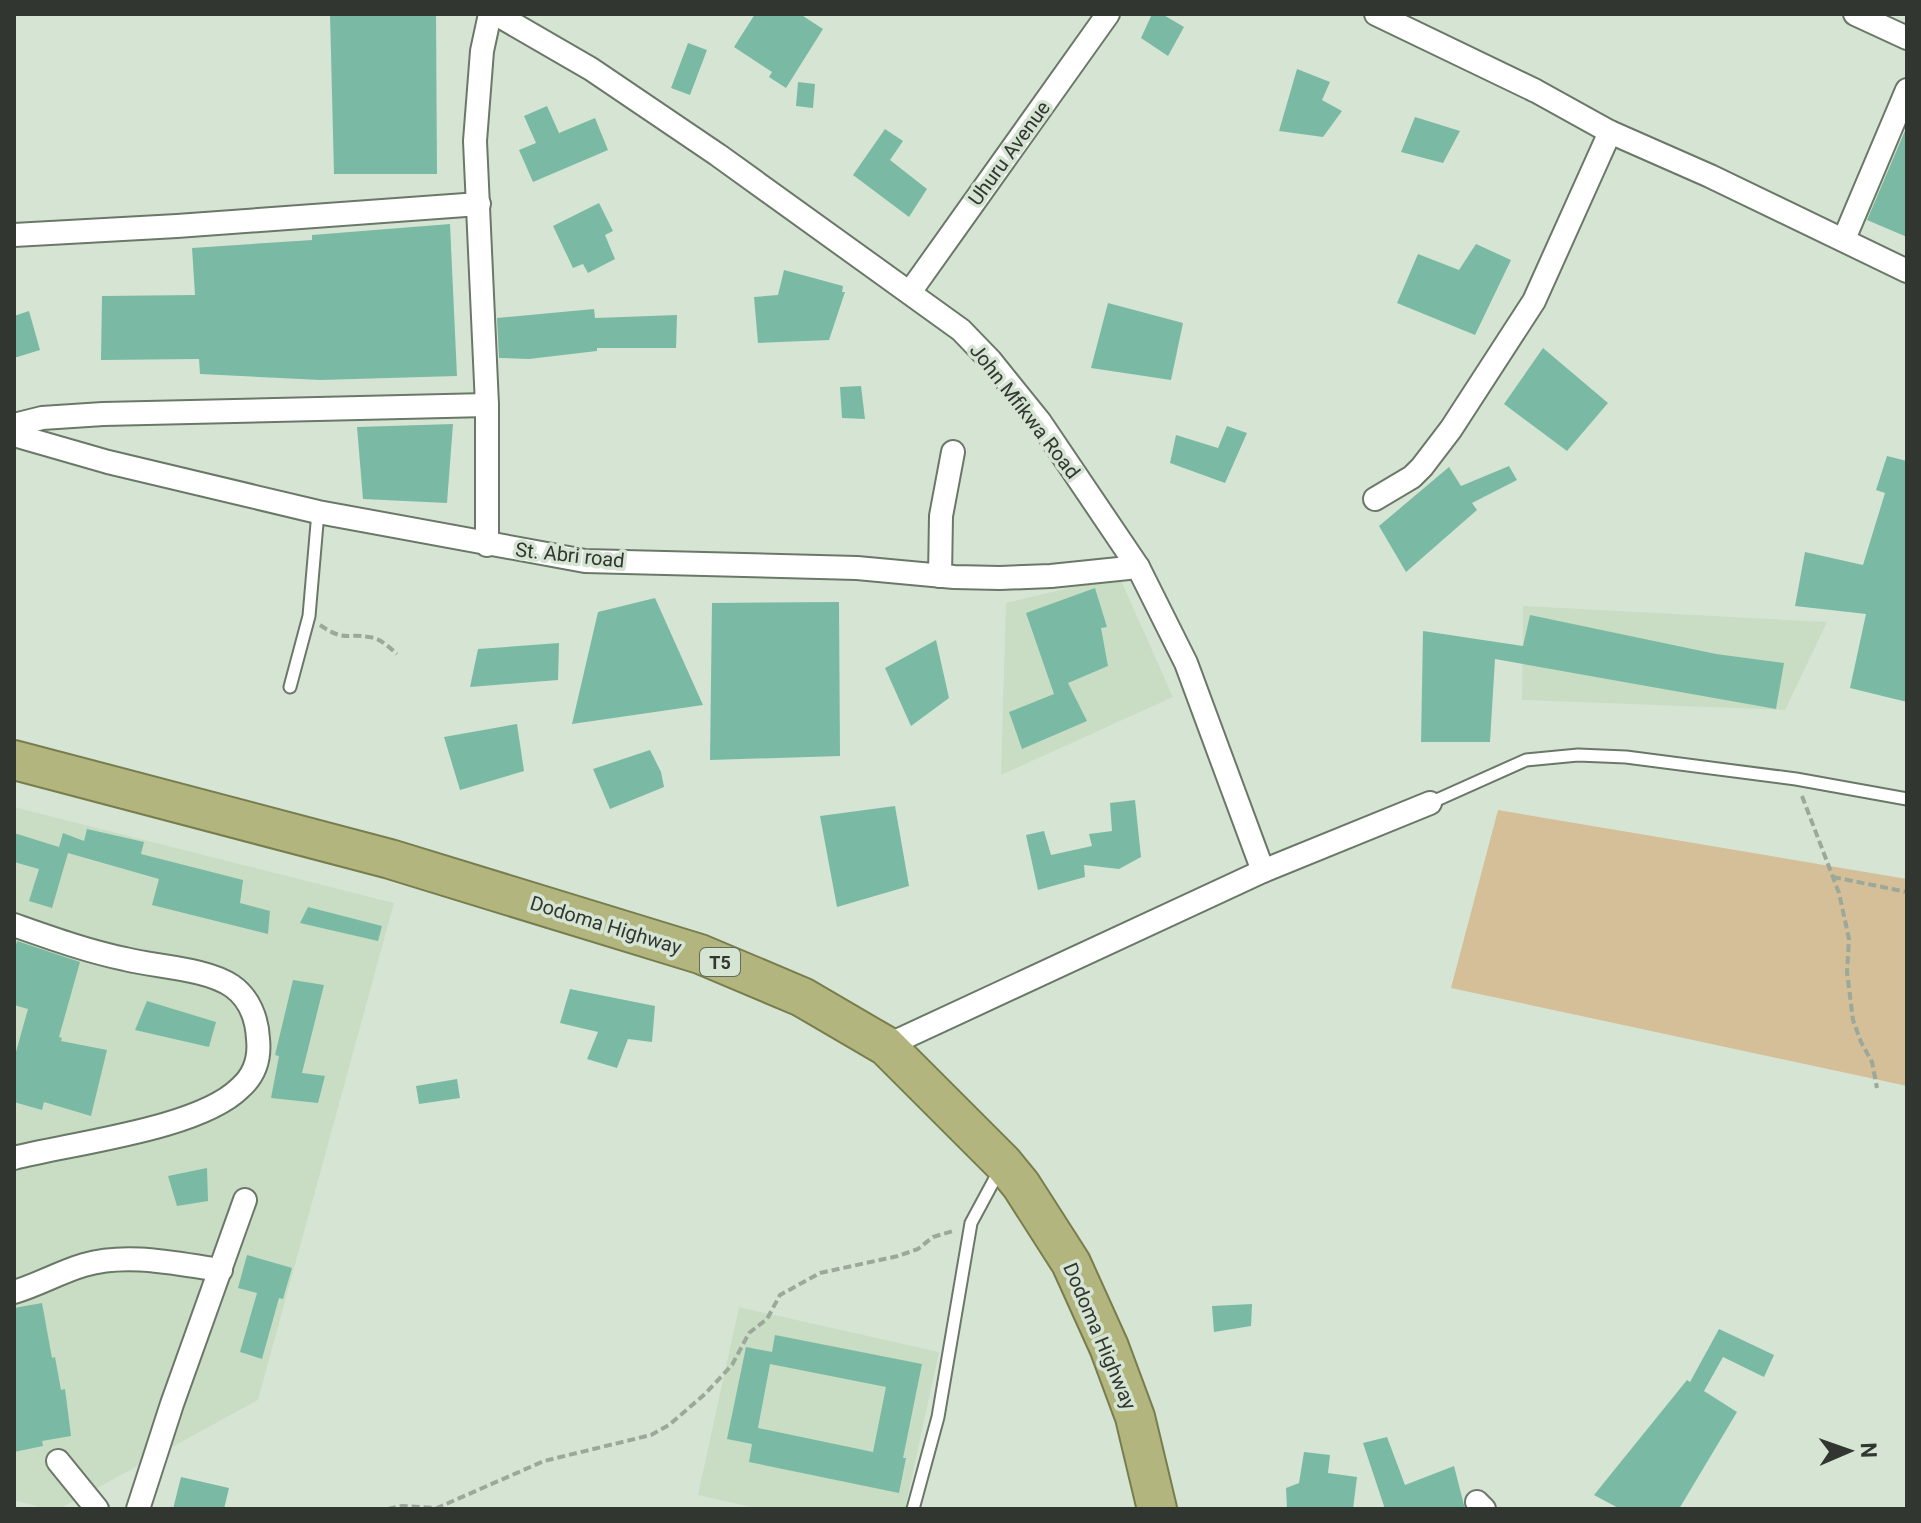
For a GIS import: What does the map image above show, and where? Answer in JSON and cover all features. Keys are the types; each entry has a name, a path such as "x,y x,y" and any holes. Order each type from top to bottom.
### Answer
{"highway":[{"name":"Dodoma Highway","path":"14,760 390,859 685,949 760,977 802,997 886,1046 1003,1163 1021,1185 1071,1263 1109,1347 1135,1417 1157,1509"}],"street":[{"path":"487,545 487,405 475,141 482,51 490,14"},
{"name":"John Mfikwa Road","path":"496,14 591,69 910,292 961,330 990,360 1040,422 1138,567 1186,663 1263,871"},
{"name":"Uhuru Avenue","path":"910,292 1108,14"},
{"path":"1376,14 1536,91 1610,132 1907,271"},
{"path":"1855,14 1907,38"},
{"path":"1844,239 1906,97"},
{"path":"1375,499 1412,477 1422,467 1451,429 1534,301 1610,132"},
{"path":"14,235 479,204"},
{"path":"14,425 42,418 103,414 487,405"},
{"name":"St. Abri road","path":"14,435 108,462 318,512 585,561 857,568 940,576 1051,576 1138,567"},
{"path":"940,576 941,516 953,452"},
{"path":"886,1046 1263,871 1430,803"},
{"path":"14,925 84,949 195,973 230,985 245,998 254,1014 258,1038 257,1065 251,1077 224,1100 189,1117 164,1124 87,1144 14,1158"},
{"path":"138,1509 245,1200"},
{"path":"14,1292 84,1265 109,1261 138,1260 221,1270"},
{"path":"58,1461 97,1509"}],"lane":[{"path":"290,687 309,616 318,512"},
{"path":"1430,803 1526,760 1578,755 1626,757 1796,779 1907,799"},
{"path":"913,1509 938,1417 971,1223 1003,1163"}],"path":[{"path":"309,616 337,635 347,638 371,637 397,654"},
{"path":"1796,779 1839,893 1849,939 1847,972 1853,1020 1872,1062 1877,1088"},
{"path":"1833,877 1907,892"},
{"path":"388,1509 402,1506 437,1508 544,1461 651,1435 669,1425 705,1394 732,1365 749,1333 767,1319 780,1295 820,1273 898,1256 918,1249 933,1237 971,1223"}],"shaded area":[{"path":"1119,576 1173,697 1001,775 1006,603"},
{"path":"1523,606 1827,622 1785,710 1522,700"},
{"path":"14,807 394,903 258,1400 59,1509 14,1500"},
{"path":"1498,810 1907,879 1907,1086 1451,988"},
{"path":"739,1307 939,1352 905,1509 759,1509 698,1495"}],"building":[{"path":"330,14 436,14 437,174 334,174"},
{"path":"755,14 800,14 823,29 786,88 769,77 772,72 734,47"},
{"path":"1152,14 1162,14 1184,27 1168,56 1141,38"},
{"path":"688,43 707,50 690,95 671,88"},
{"path":"1297,69 1330,82 1322,100 1342,111 1323,137 1279,131"},
{"path":"798,82 815,84 813,108 796,106"},
{"path":"547,106 559,133 595,118 608,150 533,182 519,150 536,143 524,116"},
{"path":"1415,117 1460,131 1443,163 1401,152"},
{"path":"1907,126 1907,237 1867,220"},
{"path":"885,129 903,141 890,160 927,189 909,217 853,175"},
{"path":"599,203 613,231 605,235 615,259 588,273 583,264 573,268 553,226"},
{"path":"450,224 457,376 320,380 200,374 199,359 101,360 102,296 195,295 192,248 312,240 312,235"},
{"path":"1476,244 1511,260 1475,335 1397,303 1418,254 1459,270"},
{"path":"784,270 843,286 842,292 845,292 829,340 758,343 754,297 778,295"},
{"path":"1108,303 1183,323 1171,380 1091,368"},
{"path":"594,309 595,318 677,315 676,348 597,348 597,351 529,359 499,358 497,318"},
{"path":"29,311 40,350 14,358 14,316"},
{"path":"1543,348 1608,403 1567,451 1504,404"},
{"path":"861,386 865,419 842,418 840,387"},
{"path":"453,424 447,503 363,499 357,427"},
{"path":"1227,426 1247,433 1225,483 1170,463 1176,435 1218,448"},
{"path":"1887,456 1907,461 1907,702 1850,688 1866,614 1795,606 1805,552 1863,565 1885,493 1876,490"},
{"path":"1509,466 1517,480 1472,503 1477,510 1406,572 1379,526 1449,467 1461,486"},
{"path":"1095,588 1107,627 1101,628 1108,666 1068,683 1087,721 1022,749 1009,712 1054,694 1026,613"},
{"path":"655,598 703,705 572,724 598,612"},
{"path":"839,602 840,756 710,760 712,603"},
{"path":"1530,615 1716,654 1784,663 1776,709 1495,659 1490,742 1421,742 1423,631 1523,646"},
{"path":"936,640 949,698 911,726 885,668"},
{"path":"559,643 558,680 470,687 478,649"},
{"path":"517,724 524,771 460,790 444,737"},
{"path":"650,750 661,772 664,787 610,809 593,769"},
{"path":"1135,800 1141,857 1119,869 1084,865 1085,877 1038,890 1026,835 1044,831 1051,855 1092,846 1089,834 1112,831 1110,803"},
{"path":"895,806 909,886 837,907 820,816"},
{"path":"87,829 144,842 141,854 243,880 240,903 270,911 268,934 152,905 159,879 68,853 52,908 29,901 39,869 14,862 14,833 59,847 63,833 84,841"},
{"path":"308,907 382,926 378,941 300,923"},
{"path":"17,941 80,962 59,1037 61,1041 107,1050 91,1116 44,1102 42,1110 14,1102 14,1059 28,1009 14,1005 14,953"},
{"path":"293,980 324,985 302,1073 325,1076 318,1103 271,1098 279,1056 275,1055"},
{"path":"570,989 655,1006 652,1042 628,1039 617,1068 587,1059 598,1032 560,1023"},
{"path":"147,1001 216,1022 209,1047 135,1030"},
{"path":"457,1079 460,1098 419,1104 416,1086"},
{"path":"207,1168 208,1201 177,1206 168,1176"},
{"path":"247,1255 292,1268 283,1299 279,1298 262,1359 240,1352 257,1293 238,1288"},
{"path":"42,1303 52,1358 55,1357 61,1390 65,1389 71,1436 42,1441 43,1446 14,1452 14,1308"},
{"path":"1252,1304 1251,1326 1214,1332 1212,1306"},
{"path":"1719,1329 1774,1355 1764,1377 1723,1357 1704,1391 1737,1412 1679,1509 1620,1509 1594,1495 1687,1380 1690,1382"},
{"path":"775,1335 922,1364 899,1493 749,1462 752,1444 727,1439 746,1347 772,1352","holes":["770,1364 886,1387 873,1452 758,1428"]},
{"path":"1387,1437 1405,1485 1454,1466 1465,1509 1385,1509 1363,1443"},
{"path":"1304,1452 1330,1455 1328,1473 1357,1477 1353,1509 1287,1509 1286,1488 1299,1483"},
{"path":"181,1477 229,1488 224,1509 173,1509"}]}
